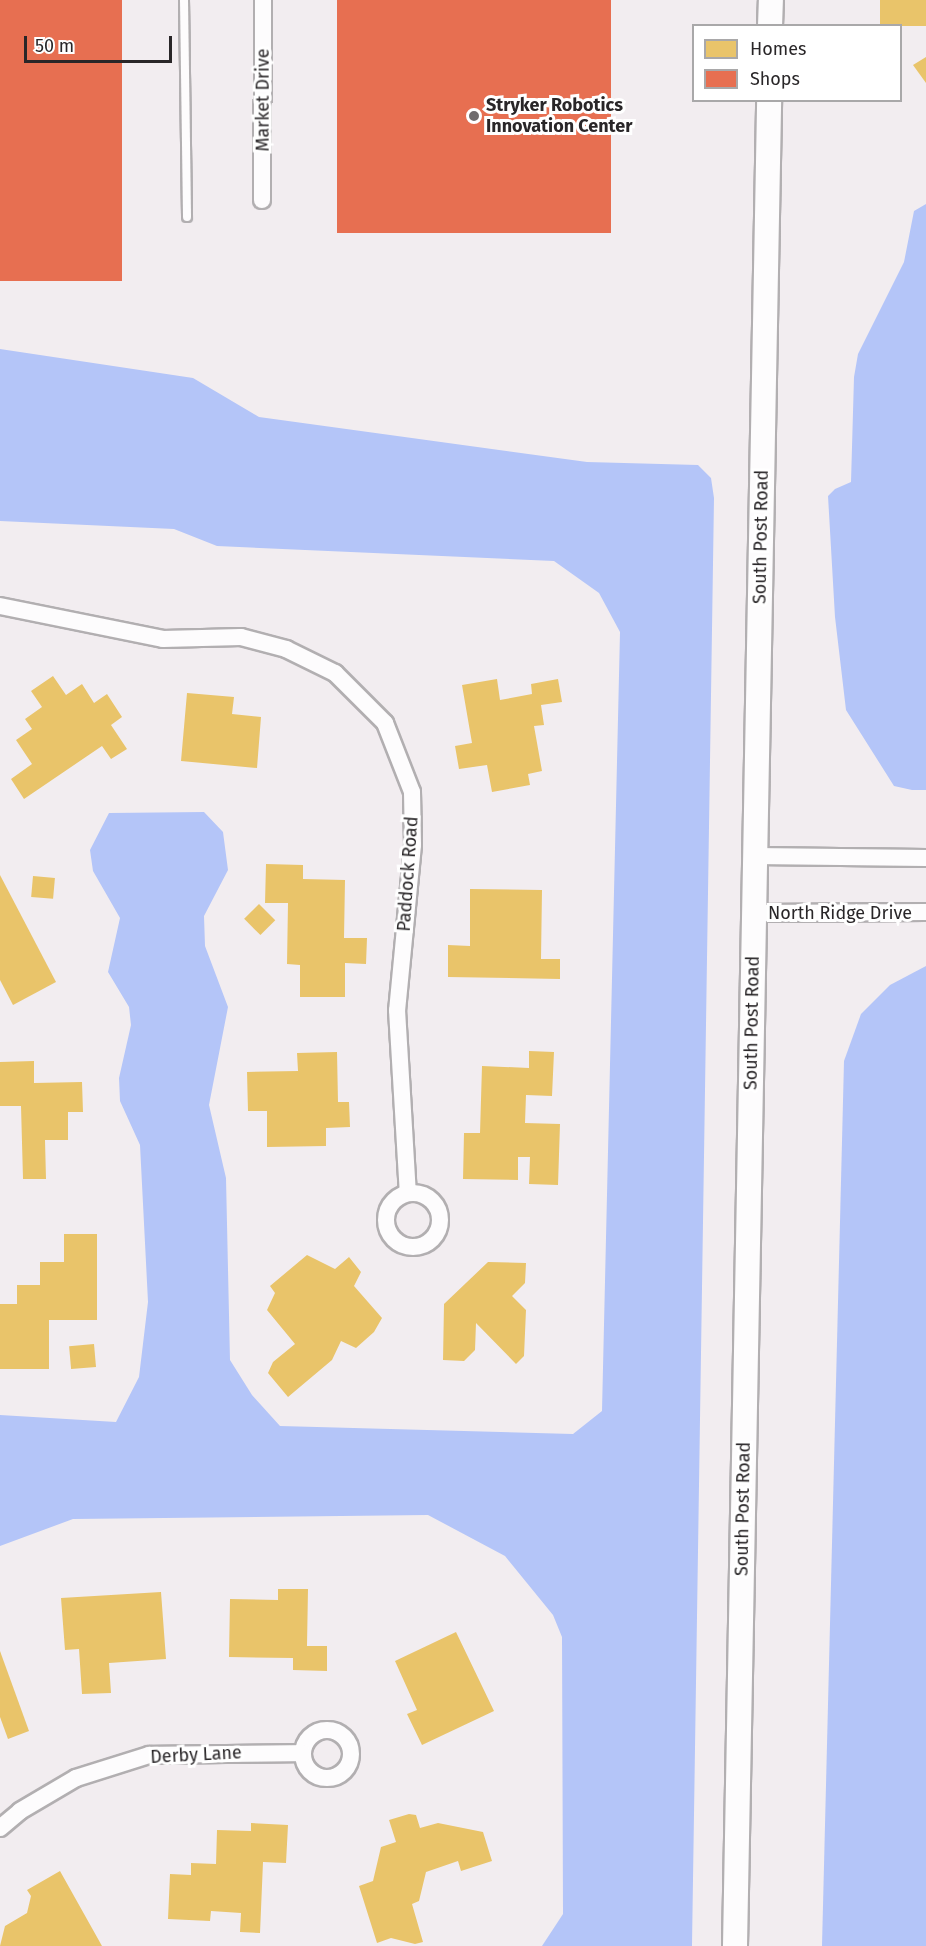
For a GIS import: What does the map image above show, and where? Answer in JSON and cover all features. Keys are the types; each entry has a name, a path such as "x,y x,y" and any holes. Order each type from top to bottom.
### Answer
{"street":[{"name":"Market Drive","path":"262,200 263,0"},
{"path":"770,24 771,0"},
{"name":"South Post Road","path":"735,1946 769,102"},
{"name":"Paddock Road","path":"0,606 163,639 241,637 286,649 335,674 385,723 412,792 413,845 397,1010 408,1193"},
{"path":"755,856 926,858"},
{"name":"North Ridge Drive","path":"754,913 926,912"},
{"name":"Derby Lane","path":"0,1828 20,1811 76,1778 149,1755 303,1753"}],"lane":[{"path":"184,0 187,217"}],"water":[{"path":"926,204 926,790 912,790 894,786 846,710 835,617 828,496 835,489 851,482 854,377 858,354 904,262 914,211"},
{"path":"0,349 193,378 259,417 587,462 698,465 711,478 714,498 692,1946 542,1946 563,1914 562,1637 553,1615 505,1556 428,1515 73,1519 0,1546 0,1415 116,1422 139,1377 148,1302 140,1145 120,1101 119,1078 131,1025 129,1007 108,972 120,918 93,871 90,850 109,813 204,812 223,832 228,870 204,916 205,946 228,1007 209,1105 226,1178 230,1360 252,1395 280,1426 573,1434 602,1411 620,632 599,593 554,561 217,546 174,529 0,521"},
{"path":"926,966 926,1946 822,1946 844,1061 861,1014 890,985"}],"building: Homes":[{"path":"880,0 926,0 926,26 880,24"},
{"path":"926,57 926,83 913,65"},
{"path":"53,676 66,695 82,684 94,703 107,694 122,717 111,725 127,749 111,759 102,746 24,799 11,779 32,764 16,740 32,729 25,719 42,707 31,691"},
{"path":"497,679 500,700 532,694 531,684 558,679 562,702 541,705 544,725 534,726 542,771 528,774 530,785 492,792 487,765 459,769 455,746 472,743 462,685"},
{"path":"187,693 234,697 232,714 261,717 257,768 181,761"},
{"path":"266,864 303,865 303,879 345,880 344,938 367,938 366,964 345,963 345,997 300,997 300,965 287,964 288,903 265,903"},
{"path":"0,875 56,982 13,1005 0,980"},
{"path":"33,876 55,878 53,899 31,897"},
{"path":"470,889 542,890 541,959 560,959 560,979 448,977 448,945 470,946"},
{"path":"259,904 275,920 260,935 244,919"},
{"path":"529,1051 554,1052 552,1096 526,1095 525,1123 560,1124 558,1185 529,1184 530,1157 518,1157 518,1180 463,1179 464,1133 480,1133 482,1066 529,1068"},
{"path":"337,1052 338,1102 349,1102 350,1127 326,1128 326,1146 267,1147 267,1111 248,1111 247,1072 298,1071 297,1053"},
{"path":"34,1061 34,1083 82,1082 83,1112 68,1112 68,1140 45,1140 46,1179 23,1179 21,1106 0,1106 0,1062"},
{"path":"64,1234 97,1234 97,1320 49,1320 49,1369 0,1369 0,1304 17,1304 17,1285 40,1285 40,1262 64,1262"},
{"path":"307,1255 335,1269 349,1257 361,1272 354,1286 382,1318 374,1332 356,1348 341,1341 332,1360 288,1397 268,1373 273,1362 295,1344 267,1310 275,1293 270,1286"},
{"path":"488,1262 526,1263 525,1283 512,1296 526,1310 524,1356 516,1364 476,1323 475,1350 464,1361 443,1360 444,1304"},
{"path":"94,1344 96,1367 71,1369 69,1346"},
{"path":"278,1589 308,1589 307,1646 327,1646 327,1671 293,1670 293,1658 229,1657 230,1599 278,1600"},
{"path":"161,1592 166,1659 109,1663 111,1693 82,1694 79,1649 65,1650 61,1598"},
{"path":"456,1632 494,1711 422,1745 407,1714 417,1710 395,1661"},
{"path":"0,1651 29,1731 8,1739 0,1717"},
{"path":"409,1814 416,1815 420,1828 438,1823 483,1832 492,1861 461,1871 458,1861 426,1872 419,1901 412,1904 423,1942 415,1944 391,1938 377,1943 359,1886 373,1881 381,1847 396,1842 389,1820"},
{"path":"251,1823 288,1825 286,1863 263,1862 260,1933 240,1932 241,1913 211,1911 210,1921 168,1919 170,1874 191,1875 191,1863 216,1864 217,1830 251,1831"},
{"path":"60,1871 102,1946 0,1946 5,1926 27,1913 31,1896 27,1890"}],"building: Shops":[{"path":"0,0 122,0 122,281 0,281"},
{"name":"Stryker Robotics Innovation Center","path":"337,0 611,0 611,233 337,233"}],"place":[{"name":"Stryker Robotics Innovation Center","path":"474,116"}]}
